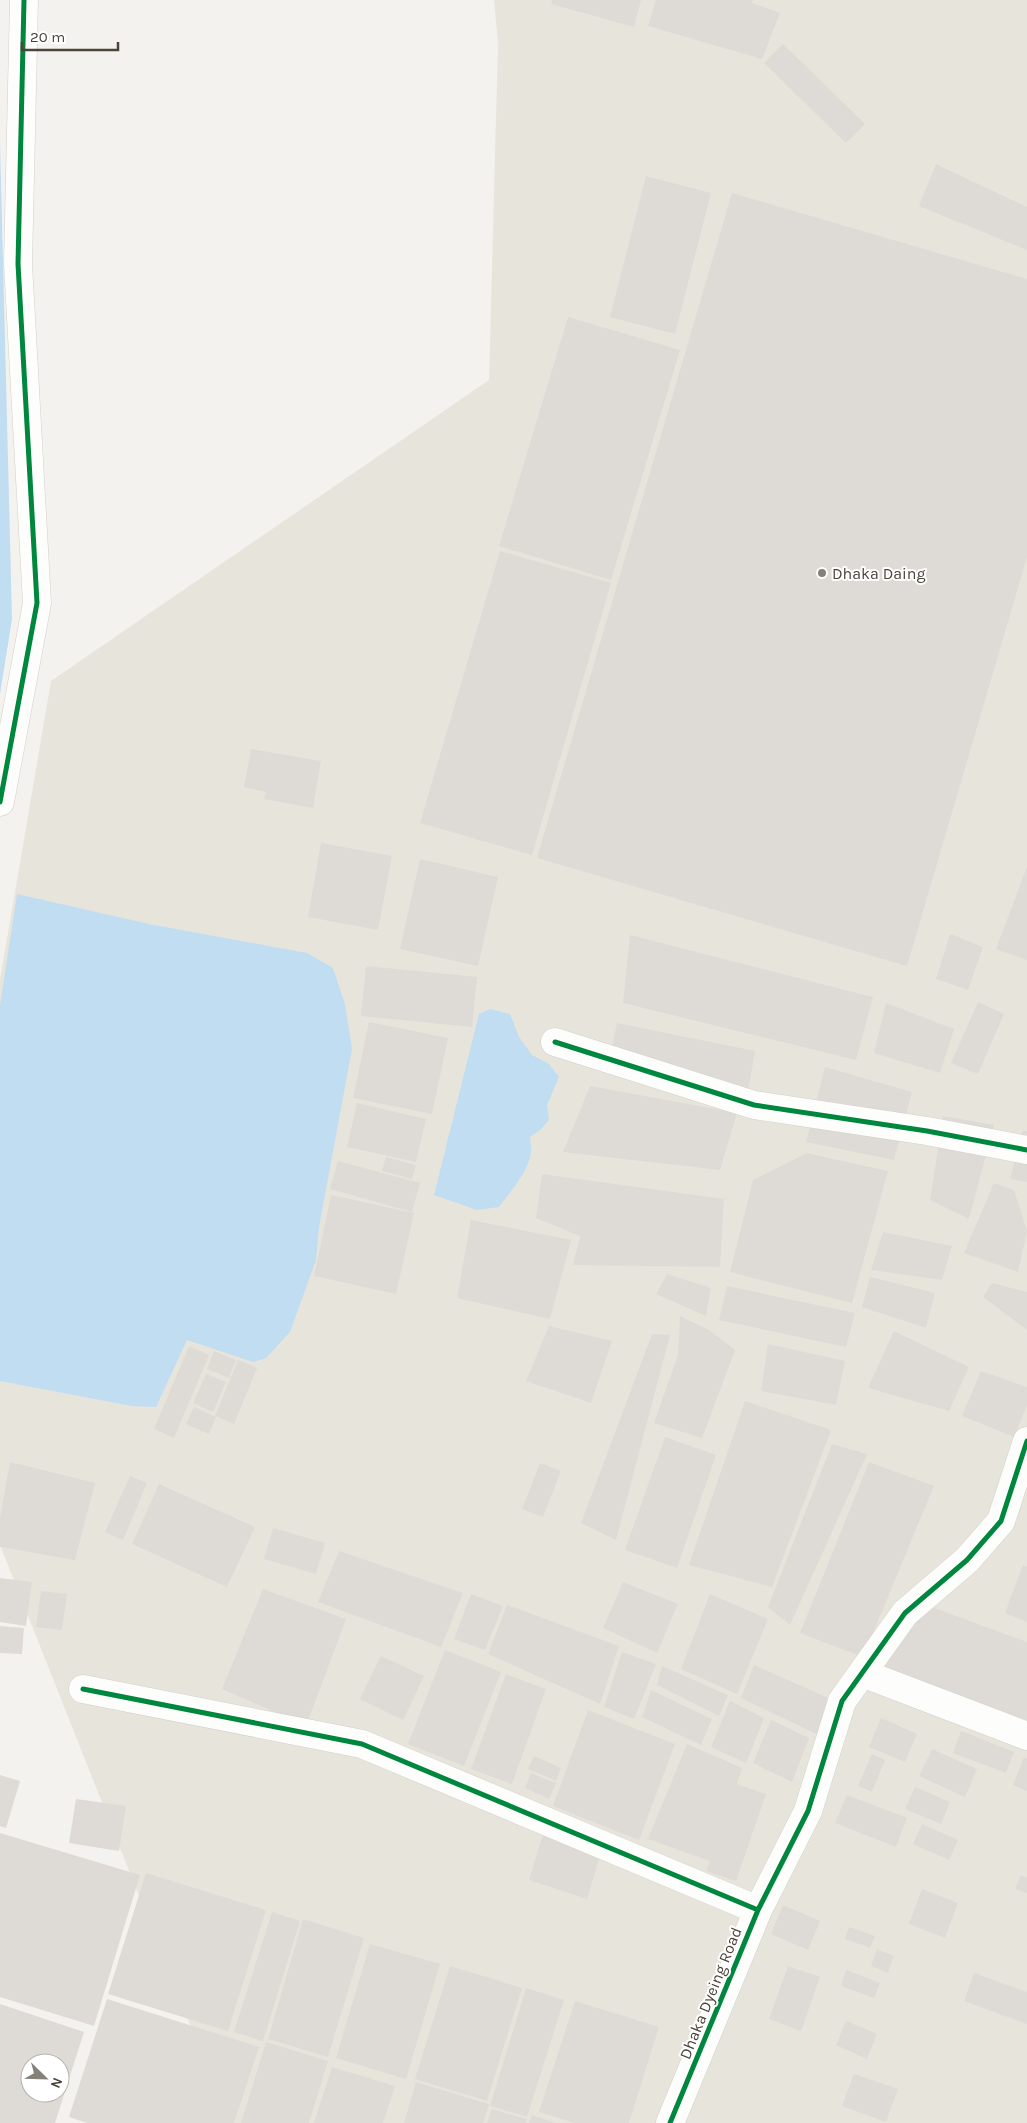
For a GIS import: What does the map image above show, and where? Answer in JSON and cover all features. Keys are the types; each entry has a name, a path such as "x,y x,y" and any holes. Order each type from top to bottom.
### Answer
{"street":[{"path":"0,802 37,604 18,264 24,0"},
{"path":"555,1042 754,1105 927,1130 1027,1150"},
{"name":"Dhaka Dyeing Road","path":"670,2123 758,1910 808,1811 842,1701 905,1613 967,1560 1001,1521 1027,1441"},
{"path":"862,1673 1027,1736"},
{"path":"83,1689 362,1744 758,1910"}],"shaded area":[{"path":"494,0 1027,0 1027,2123 229,2123 0,1545 0,980 51,681 489,380 498,44"}],"water":[{"path":"0,142 12,619 0,694"},
{"path":"17,894 149,924 307,953 333,968 345,1004 352,1049 319,1227 316,1260 290,1332 266,1358 253,1362 187,1340 156,1407 132,1406 0,1381 0,1006"},
{"path":"490,1009 510,1014 519,1037 532,1055 549,1064 559,1077 547,1105 549,1120 530,1137 531,1153 522,1174 499,1207 477,1210 434,1195 479,1014"}],"building":[{"path":"552,0 641,0 634,27 551,4"},
{"path":"656,0 753,0 752,3 780,13 762,59 648,26"},
{"path":"783,44 865,124 846,143 764,63"},
{"path":"936,164 1027,207 1027,250 919,206"},
{"path":"646,176 711,193 675,334 610,317"},
{"name":"Dhaka Daing","path":"732,193 1027,279 1027,557 907,966 537,858"},
{"path":"568,317 680,350 611,580 499,546"},
{"path":"500,551 611,583 532,855 420,823"},
{"path":"251,749 321,761 313,808 264,799 266,792 244,787"},
{"path":"321,843 392,856 378,930 308,917"},
{"path":"420,859 498,877 478,966 400,949"},
{"path":"1027,867 1027,960 996,949"},
{"path":"950,934 983,947 968,990 936,979"},
{"path":"630,935 873,997 856,1060 623,1003"},
{"path":"366,966 477,977 472,1027 361,1016"},
{"path":"978,1002 1004,1014 978,1074 951,1063"},
{"path":"886,1003 954,1029 940,1073 874,1053"},
{"path":"369,1022 448,1038 432,1114 353,1098"},
{"path":"617,1023 755,1051 748,1091 612,1048"},
{"path":"825,1067 912,1092 894,1160 806,1142"},
{"path":"590,1086 737,1113 720,1170 563,1152"},
{"path":"357,1103 426,1119 416,1162 347,1147"},
{"path":"943,1116 994,1125 969,1219 930,1200"},
{"path":"1023,1131 1027,1131 1027,1182 1010,1179"},
{"path":"807,1153 888,1171 852,1303 730,1272 753,1180"},
{"path":"386,1157 416,1165 412,1179 382,1171"},
{"path":"338,1161 420,1183 412,1212 330,1189"},
{"path":"542,1174 724,1199 720,1267 573,1265 580,1236 536,1218"},
{"path":"994,1183 1014,1190 1027,1231 1018,1272 964,1253"},
{"path":"331,1195 414,1213 396,1294 314,1276"},
{"path":"471,1220 571,1240 550,1319 457,1298"},
{"path":"883,1232 952,1246 942,1280 871,1270"},
{"path":"667,1274 711,1288 706,1316 656,1294"},
{"path":"870,1277 935,1293 926,1328 862,1307"},
{"path":"992,1283 1027,1292 1027,1330 983,1297"},
{"path":"727,1286 855,1313 846,1347 719,1320"},
{"path":"680,1316 709,1330 735,1350 702,1438 654,1423 678,1355"},
{"path":"549,1326 612,1341 591,1403 526,1381"},
{"path":"894,1331 969,1367 949,1411 868,1388"},
{"path":"652,1334 670,1335 616,1540 581,1523"},
{"path":"768,1344 845,1361 836,1405 761,1391"},
{"path":"189,1346 209,1355 174,1438 154,1429"},
{"path":"214,1351 236,1360 229,1378 207,1369"},
{"path":"238,1360 257,1368 234,1424 215,1416"},
{"path":"981,1371 1027,1387 1027,1405 1014,1437 962,1416"},
{"path":"206,1374 226,1382 213,1412 193,1403"},
{"path":"745,1401 831,1430 772,1587 689,1565"},
{"path":"194,1407 216,1417 209,1434 186,1424"},
{"path":"665,1437 716,1455 677,1568 625,1550"},
{"path":"832,1444 867,1454 790,1625 768,1607"},
{"path":"10,1462 95,1483 75,1560 0,1547 0,1517"},
{"path":"869,1462 934,1486 863,1657 800,1633"},
{"path":"540,1463 561,1471 543,1517 522,1509"},
{"path":"130,1476 147,1483 123,1540 105,1532"},
{"path":"159,1484 255,1527 227,1587 132,1544"},
{"path":"273,1528 325,1543 316,1574 264,1559"},
{"path":"339,1551 463,1593 441,1647 318,1602"},
{"path":"1023,1565 1027,1567 1027,1622 1005,1613"},
{"path":"0,1578 32,1582 26,1626 0,1622"},
{"path":"623,1582 678,1604 657,1653 603,1628"},
{"path":"263,1589 346,1619 306,1726 222,1689"},
{"path":"41,1591 67,1594 62,1630 36,1627"},
{"path":"471,1594 503,1606 485,1650 454,1639"},
{"path":"710,1594 768,1619 737,1694 681,1669"},
{"path":"507,1605 619,1646 600,1704 488,1654"},
{"path":"929,1606 1027,1642 1027,1720 875,1671"},
{"path":"0,1626 24,1628 22,1654 0,1653"},
{"path":"445,1650 501,1672 464,1766 408,1744"},
{"path":"622,1652 656,1664 634,1719 604,1707"},
{"path":"381,1656 424,1676 403,1720 360,1699"},
{"path":"754,1665 846,1706 829,1740 741,1698"},
{"path":"662,1666 728,1695 719,1716 657,1685"},
{"path":"506,1674 546,1689 512,1784 471,1769"},
{"path":"651,1690 712,1719 701,1745 642,1717"},
{"path":"730,1701 764,1718 746,1763 711,1747"},
{"path":"588,1710 675,1744 639,1840 553,1806"},
{"path":"881,1718 917,1734 905,1762 869,1747"},
{"path":"771,1720 809,1738 792,1782 753,1763"},
{"path":"961,1731 1014,1752 1006,1773 953,1753"},
{"path":"687,1744 742,1768 737,1784 766,1794 736,1881 706,1871 710,1861 648,1839"},
{"path":"932,1749 977,1769 965,1797 919,1776"},
{"path":"872,1754 885,1760 872,1792 858,1786"},
{"path":"534,1756 561,1768 556,1781 528,1769"},
{"path":"1024,1757 1027,1759 1027,1791 1013,1785"},
{"path":"531,1773 556,1783 549,1799 525,1788"},
{"path":"0,1775 20,1781 6,1828 0,1826"},
{"path":"915,1787 950,1802 941,1824 905,1809"},
{"path":"847,1795 907,1818 896,1847 835,1823"},
{"path":"76,1799 126,1806 119,1851 69,1843"},
{"path":"922,1824 958,1840 949,1860 913,1844"},
{"path":"0,1833 140,1875 94,2026 0,1997"},
{"path":"543,1834 601,1853 587,1899 529,1880"},
{"path":"146,1873 266,1910 228,2031 108,1994"},
{"path":"1021,1875 1027,1877 1027,1893 1015,1889"},
{"path":"922,1889 958,1903 945,1938 909,1924"},
{"path":"783,1905 820,1921 808,1950 771,1934"},
{"path":"272,1912 300,1921 263,2041 234,2032"},
{"path":"303,1919 364,1938 328,2057 268,2039"},
{"path":"849,1927 875,1936 870,1948 845,1939"},
{"path":"370,1944 440,1964 406,2079 336,2058"},
{"path":"877,1949 894,1956 888,1973 871,1966"},
{"path":"450,1966 522,1988 487,2101 415,2079"},
{"path":"788,1966 820,1977 801,2031 769,2019"},
{"path":"846,1970 880,1983 874,1998 841,1986"},
{"path":"974,1973 1027,1992 1027,2024 964,2001"},
{"path":"526,1988 564,2000 527,2117 490,2106"},
{"path":"107,1999 259,2047 234,2123 87,2123 69,2117"},
{"path":"575,2001 659,2027 629,2123 575,2123 539,2112"},
{"path":"0,2004 84,2032 70,2076 70,2053 20,2053 20,2103 61,2103 55,2123 0,2123"},
{"path":"846,2021 877,2034 867,2059 836,2045"},
{"path":"266,2042 328,2061 309,2123 241,2123"},
{"path":"332,2067 395,2086 383,2123 314,2123"},
{"path":"854,2074 898,2089 886,2122 842,2106"},
{"path":"416,2082 489,2104 483,2123 404,2123"},
{"path":"492,2109 527,2119 526,2123 487,2123"},
{"path":"532,2115 556,2123 529,2123"}],"cycle path":[{"path":"0,802 37,603 18,264 24,0"},
{"path":"555,1042 754,1105 927,1131 1027,1150"},
{"path":"670,2123 758,1910 808,1811 842,1701 905,1613 967,1560 1001,1521 1027,1441"},
{"path":"83,1689 362,1744 758,1910"}],"place":[{"name":"Dhaka Daing","path":"822,573"}]}
